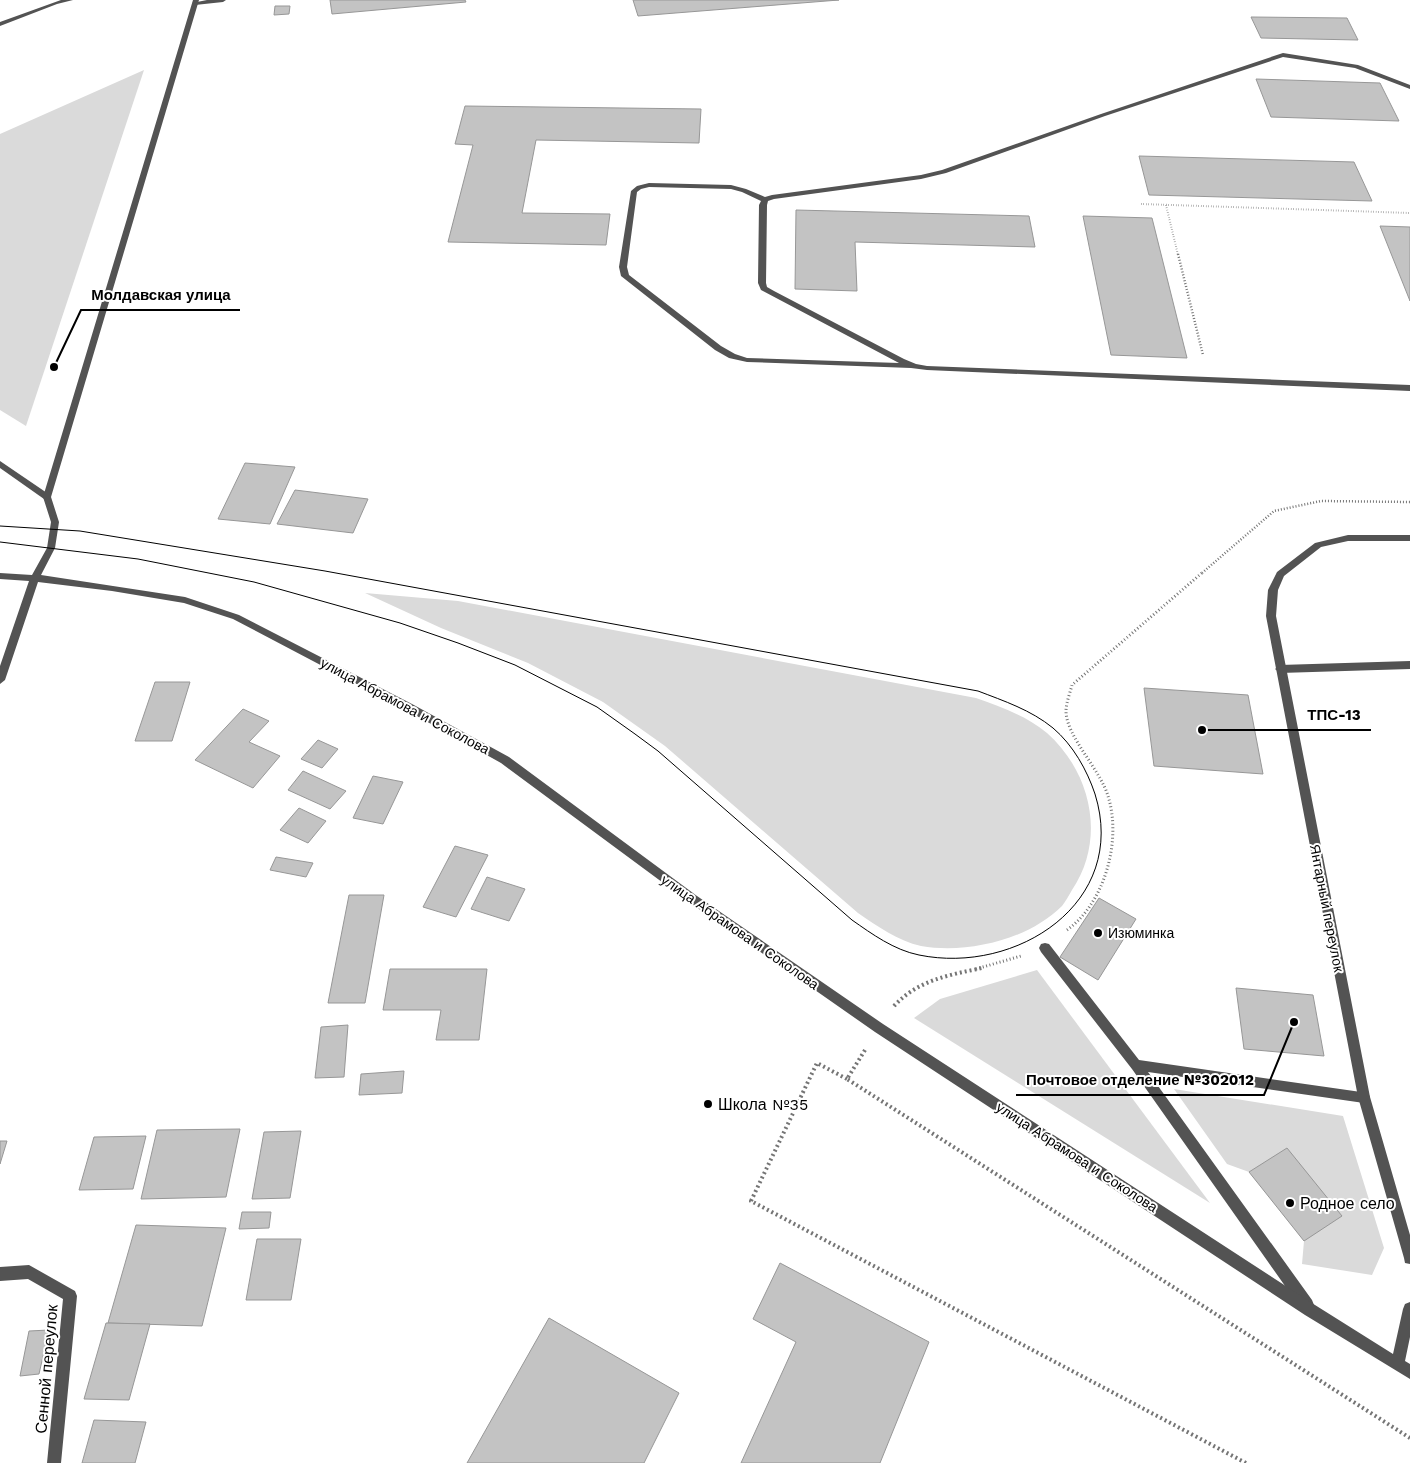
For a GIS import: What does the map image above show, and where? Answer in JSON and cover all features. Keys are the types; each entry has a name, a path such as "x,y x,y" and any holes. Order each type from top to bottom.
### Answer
{"street":[{"path":"0,24 54,3 70,0"},
{"path":"0,680 35,578 51,548 55,522 47,497 195,1 223,0"},
{"path":"1410,87 1356,66 1283,55 1103,114 944,172 921,177 772,197 765,200 744,190 731,187 649,185 639,187 634,191 623,267 625,276 718,348 732,356 747,360 1410,388"},
{"path":"765,200 762,283 764,288 914,366"},
{"path":"0,464 47,497"},
{"name":"Янтарный переулок","path":"1410,538 1348,538 1318,545 1280,574 1273,590 1271,616 1364,1097 1410,1258"},
{"name":"улица Абрамова и Соколова","path":"0,576 35,578 112,588 184,600 236,617 409,707 505,760 693,899 878,1028 1310,1310 1410,1372"},
{"path":"1280,669 1410,665"},
{"path":"1045,948 1136,1064 1310,1310"},
{"path":"1136,1064 1364,1097"},
{"name":"Сенной переулок","path":"0,1274 29,1272 70,1296 54,1463"},
{"path":"1397,1364 1410,1309"}],"path":[{"path":"1141,204 1410,213"},
{"path":"1166,205 1210,380"},
{"path":"847,1079 878,1028 900,997 930,980 995,965 1045,948 1074,925 1100,892 1110,854 1114,819 1108,795 1098,772 1073,736 1066,712 1072,685 1274,511 1321,501 1410,502"},
{"path":"1246,1463 750,1202 817,1063 847,1079 1410,1438"}],"shaded area":[{"path":"144,70 26,426 0,410 0,134"},
{"path":"365,593 458,601 976,698 995,705 1013,712 1047,733 1075,767 1084,787 1091,829 1089,850 1083,871 1062,906 1048,918 1015,936 977,946 958,948 921,946 904,941 858,913 665,746 603,702 528,663 441,628"},
{"path":"1037,970 1210,1203 914,1018 940,999"},
{"path":"1174,1089 1343,1116 1384,1248 1372,1275 1302,1264 1304,1241 1249,1172 1227,1164"}],"building":[{"path":"330,0 465,0 466,2 332,14"},
{"path":"633,0 839,0 638,16"},
{"path":"275,6 290,6 289,14 274,15"},
{"path":"1251,17 1347,18 1358,40 1261,38"},
{"path":"1256,79 1380,83 1399,121 1271,117"},
{"path":"465,106 701,109 699,143 536,140 522,213 610,214 606,245 448,242 473,145 455,144"},
{"path":"1139,156 1354,162 1372,201 1149,195"},
{"path":"796,210 1029,216 1035,247 855,242 857,291 795,289"},
{"path":"1083,216 1152,218 1187,358 1111,355"},
{"path":"1380,226 1410,227 1410,301"},
{"path":"245,463 295,467 270,524 218,519"},
{"path":"295,490 368,499 353,533 277,524"},
{"path":"155,682 190,682 172,741 135,741"},
{"path":"1144,688 1248,695 1263,774 1154,766"},
{"path":"243,709 269,721 249,742 280,756 253,788 195,760"},
{"path":"318,740 338,749 322,768 301,759"},
{"path":"303,771 346,791 330,809 288,790"},
{"path":"373,776 403,782 383,824 353,818"},
{"path":"299,808 326,821 308,843 280,830"},
{"path":"455,846 488,855 456,917 423,907"},
{"path":"276,857 313,863 306,877 270,870"},
{"path":"487,877 525,889 509,921 471,909"},
{"path":"349,895 384,895 365,1003 328,1003"},
{"path":"1099,898 1136,919 1098,980 1060,957"},
{"path":"390,969 487,969 479,1040 436,1040 441,1010 383,1010"},
{"path":"1236,988 1313,995 1324,1056 1244,1049"},
{"path":"348,1025 344,1077 315,1078 321,1027"},
{"path":"404,1071 402,1093 359,1095 361,1074"},
{"path":"240,1129 226,1197 141,1199 157,1130"},
{"path":"301,1131 290,1198 252,1199 264,1132"},
{"path":"146,1136 133,1189 79,1190 94,1137"},
{"path":"0,1141 7,1141 0,1164"},
{"path":"1287,1148 1342,1216 1304,1241 1249,1172"},
{"path":"242,1212 271,1212 269,1228 239,1229"},
{"path":"136,1225 226,1228 202,1326 108,1323"},
{"path":"257,1239 301,1239 291,1300 246,1300"},
{"path":"780,1263 929,1342 880,1463 741,1463 796,1342 753,1319"},
{"path":"549,1318 679,1393 644,1463 467,1463"},
{"path":"106,1323 150,1324 129,1400 84,1399"},
{"path":"49,1330 39,1374 20,1376 29,1331"},
{"path":"94,1420 146,1422 135,1463 82,1463"}],"tram line":[{"path":"0,526 80,531 325,571 978,691 1017,706 1036,716 1053,728 1073,750 1088,776 1095,794 1101,833 1095,868 1080,898 1056,923 1026,942 992,954 956,958 910,953 884,941 852,920 658,751 635,734 597,707 515,665 400,623 254,582 138,559 0,542"}],"place":[{"name":"Молдавская улица","path":"54,367"},
{"name":"ТПС-13","path":"1202,730"},
{"name":"Изюминка","path":"1098,933"},
{"name":"Почтовое отделение №302012","path":"1294,1022"},
{"name":"Школа №35","path":"708,1104"},
{"name":"Родное село","path":"1290,1203"}]}
